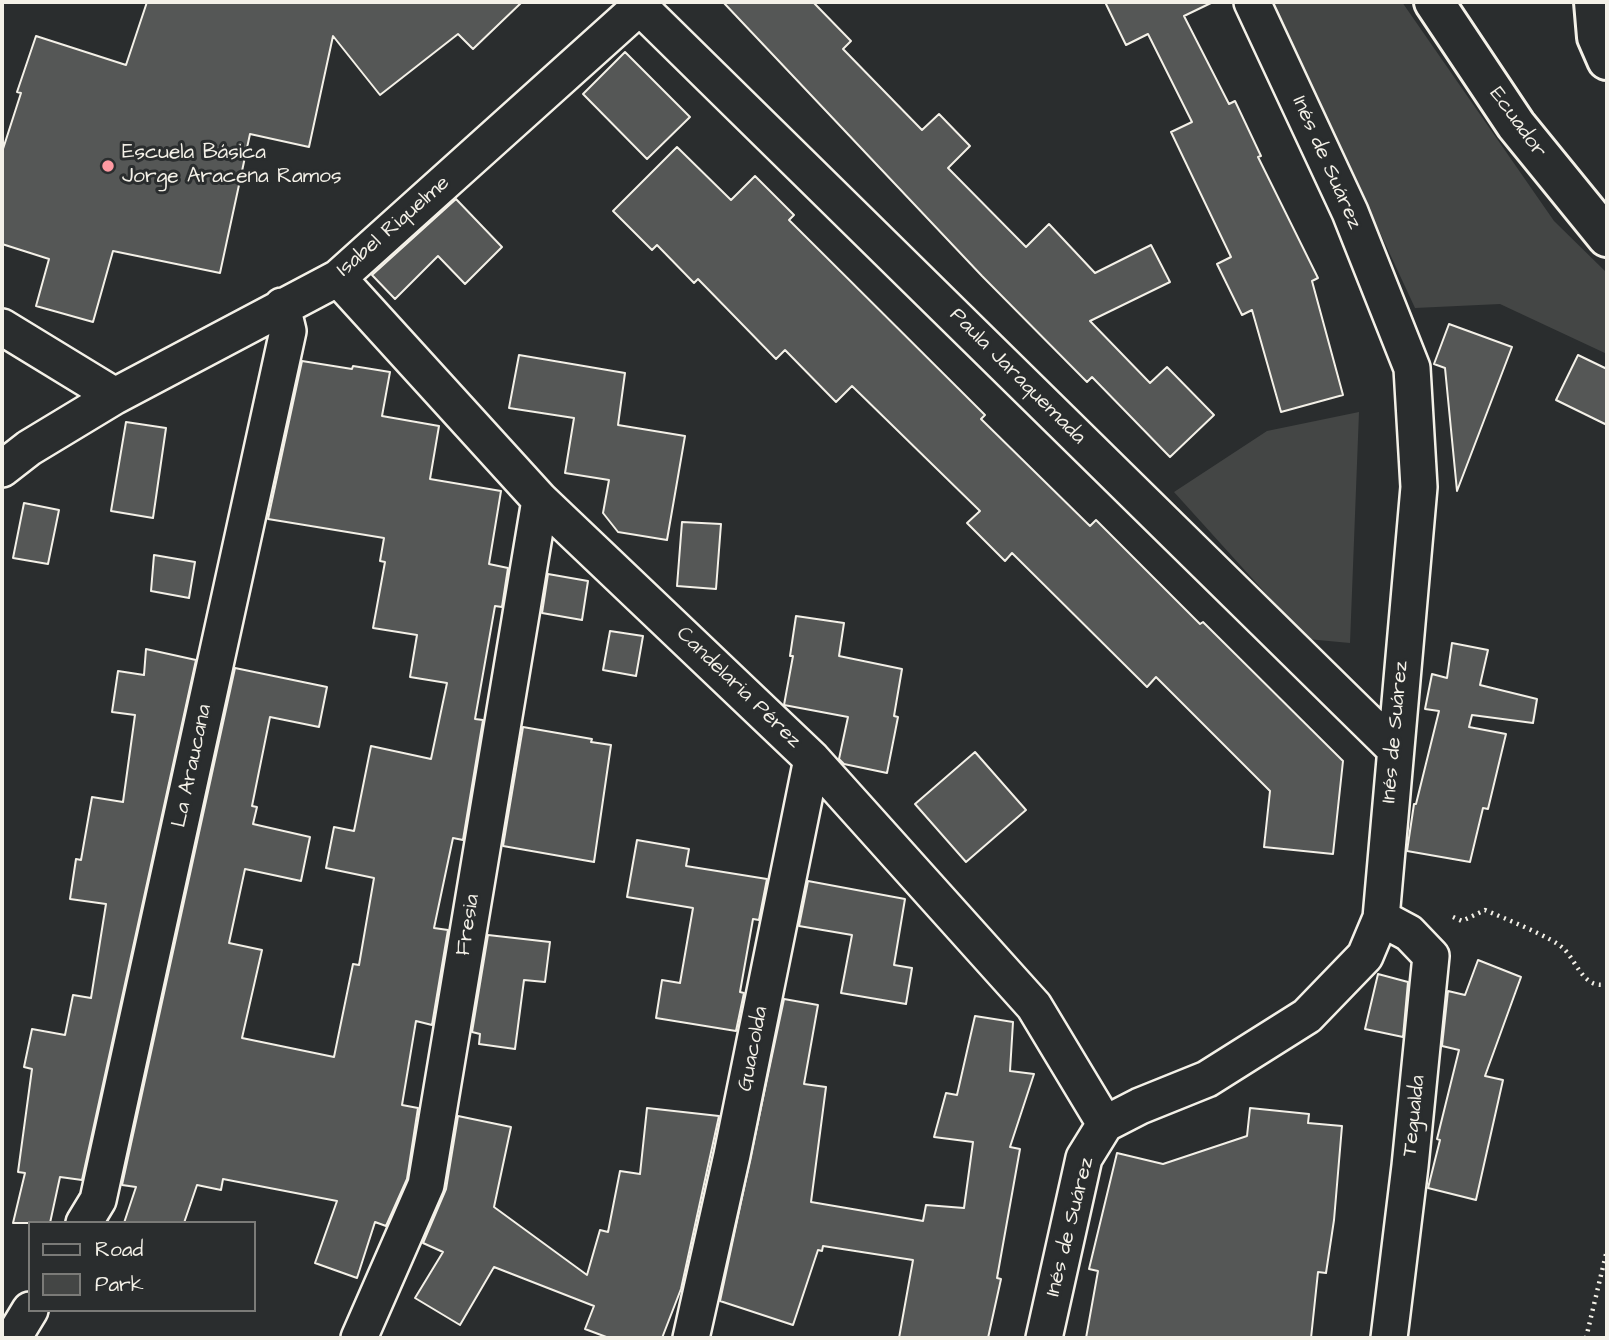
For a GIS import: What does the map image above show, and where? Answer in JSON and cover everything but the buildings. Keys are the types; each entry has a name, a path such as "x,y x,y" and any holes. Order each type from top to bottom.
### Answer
{"street":[{"name":"Inés de Suárez","path":"1044,1338 1084,1158 1105,1124 1140,1106 1207,1079 1307,1016 1395,926 1394,748 1419,487 1412,368 1350,212 1252,2"},
{"name":"Ecuador","path":"1434,2 1516,125 1607,237"},
{"path":"1594,2 1597,37 1607,60"},
{"name":"Paula Jaraquemada","path":"642,4 1394,748"},
{"name":"Isabel Riquelme","path":"2,469 29,448 115,396 338,278 642,4"},
{"name":"Candelaria Pérez","path":"338,278 540,500 812,759 1034,1006 1105,1124"},
{"name":"La Araucana","path":"85,1221 98,1199 288,331 282,306"},
{"path":"2,327 115,396"},
{"name":"Fresia","path":"359,1338 426,1185 540,500"},
{"name":"Guacolda","path":"691,1338 732,1154 812,759"},
{"name":"Tegualda","path":"1389,1338 1431,956 1395,926"},
{"path":"13,1338 29,1312"}],"path":[{"path":"1395,926 1444,913 1462,921 1485,910 1563,947 1585,979 1600,986 1607,984"},
{"path":"1586,1338 1607,1250"}],"green space":[{"path":"1273,2 1402,2 1554,221 1607,273 1607,354 1500,304 1415,308"},
{"path":"1359,412 1350,643 1307,639 1174,492 1267,431"}],"place":[{"name":"Escuela Básica Jorge Aracena Ramos","path":"108,166"}]}
